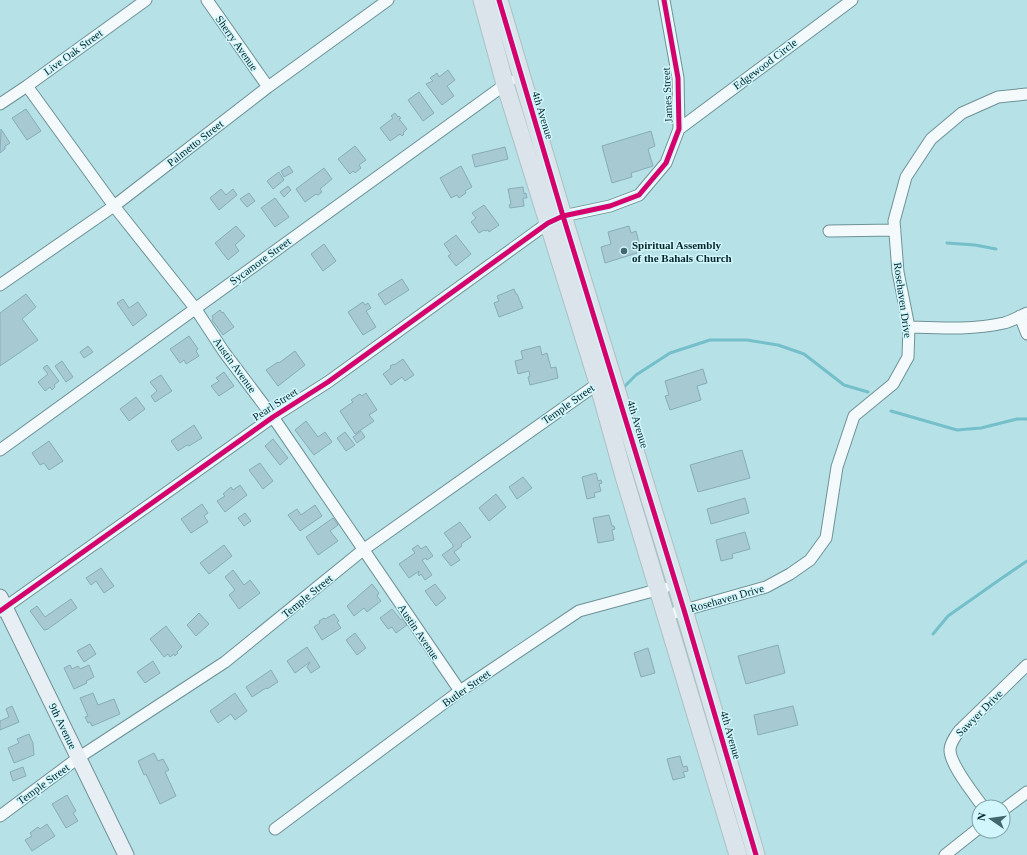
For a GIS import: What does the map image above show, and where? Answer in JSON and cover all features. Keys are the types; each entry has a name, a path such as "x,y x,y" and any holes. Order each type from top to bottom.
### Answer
{"main road":[{"name":"4th Avenue","path":"500,0 520,73 556,220"},
{"name":"4th Avenue","path":"485,1 505,84 556,220 605,378 676,584 756,855"},
{"name":"4th Avenue","path":"605,378 658,589 738,855"}],"street":[{"name":"Live Oak Street","path":"0,104 146,0"},
{"name":"Sherry Avenue","path":"207,0 268,87"},
{"name":"Palmetto Street","path":"0,285 114,206 268,87 388,0"},
{"name":"James Street","path":"556,220 610,206 639,196 666,163 679,129 678,78 664,0"},
{"name":"Edgewood Circle","path":"679,129 852,0"},
{"name":"Sycamore Street","path":"0,450 520,73"},
{"name":"Austin Avenue","path":"27,86 114,206 194,308 224,352 273,417 460,691"},
{"name":"Rosehaven Drive","path":"667,615 766,587 790,574 810,560 826,538 837,467 854,416 893,384 908,357 909,328 898,272 894,221 906,177 931,139 962,113 998,98 1027,94"},
{"name":"Pearl Street","path":"2,606 273,417 328,382 556,220"},
{"path":"829,230 895,230"},
{"path":"909,328 974,327 1005,322 1024,315 1027,334"},
{"name":"Temple Street","path":"0,816 78,758 225,662 363,550 605,378"},
{"name":"Butler Street","path":"275,829 460,691 579,611 676,584"},
{"name":"9th Avenue","path":"2,606 126,855"},
{"name":"Sawyer Drive","path":"978,799 954,764 950,751 952,741 959,731 1027,665"},
{"path":"1011,804 1027,792"},
{"path":"945,855 971,834"}],"building":[{"path":"448,70 455,80 447,86 454,96 442,105 426,84 433,81 430,78 437,73 439,77"},
{"path":"419,92 434,113 423,121 408,100"},
{"path":"26,109 41,131 27,140 12,118"},
{"path":"395,113 401,118 399,119 407,129 402,136 400,134 390,141 380,128 393,118 391,116"},
{"path":"1,129 10,143 5,146 5,149 0,153"},
{"path":"651,131 655,146 648,149 653,166 631,173 632,177 612,183 602,146"},
{"path":"355,146 366,160 359,165 361,168 355,173 353,171 350,174 338,159"},
{"path":"505,147 508,159 475,167 472,155"},
{"path":"289,166 293,172 284,177 281,171"},
{"path":"461,166 472,187 465,191 466,193 459,198 457,195 451,198 440,178"},
{"path":"324,168 332,179 320,189 322,192 318,195 316,194 305,202 296,189"},
{"path":"279,172 284,180 273,189 267,181"},
{"path":"288,186 291,190 284,197 280,192"},
{"path":"523,187 524,194 526,193 527,198 523,198 524,206 510,208 509,205 511,204 508,189"},
{"path":"221,189 226,195 233,189 237,195 219,210 210,198"},
{"path":"249,193 255,201 247,207 240,199"},
{"path":"275,198 289,217 275,227 261,208"},
{"path":"484,205 499,225 489,232 488,230 484,230 479,233 471,222 476,218 472,213"},
{"path":"236,226 245,236 235,245 239,251 228,260 215,243"},
{"path":"629,226 631,233 636,231 641,250 637,253 605,263 601,247 611,244 608,232"},
{"path":"456,235 471,254 456,266 448,256 451,254 444,244"},
{"path":"324,244 336,261 323,271 311,254"},
{"path":"402,279 409,290 385,305 378,294"},
{"path":"514,289 523,308 499,317 494,303 499,301 497,296"},
{"path":"26,294 36,307 22,319 38,340 0,366 0,313"},
{"path":"123,299 129,308 138,302 147,315 133,326 117,303"},
{"path":"363,302 365,305 368,303 371,308 366,311 376,327 363,335 348,312"},
{"path":"220,310 234,327 223,335 212,320 212,316"},
{"path":"189,336 198,349 196,351 199,356 186,364 184,360 180,363 170,349"},
{"path":"88,346 93,352 84,358 80,352"},
{"path":"540,346 542,355 547,353 551,368 556,367 558,378 530,385 528,377 530,376 529,371 518,374 515,361 523,359 521,351"},
{"path":"295,351 305,365 278,386 266,370 278,362 279,363"},
{"path":"403,359 414,375 405,381 402,377 391,385 383,374 391,368 390,366"},
{"path":"62,361 73,377 66,382 55,366"},
{"path":"47,365 59,381 54,385 55,387 52,390 50,387 45,391 38,382 48,374 43,368"},
{"path":"703,369 707,383 697,386 701,400 670,410 665,396 669,395 665,381"},
{"path":"224,372 234,386 219,396 211,386 219,381 216,378"},
{"path":"161,375 172,391 155,402 151,396 157,391 150,382"},
{"path":"366,393 377,410 369,415 374,421 355,434 340,411 353,402 351,400 360,394 362,396"},
{"path":"136,397 145,409 129,421 120,409"},
{"path":"306,421 318,437 325,432 332,442 314,455 295,430"},
{"path":"194,425 202,438 178,451 171,441"},
{"path":"361,431 365,437 357,443 353,437"},
{"path":"345,432 355,445 346,451 337,438"},
{"path":"273,439 288,458 280,465 265,446"},
{"path":"49,441 63,461 49,470 44,463 40,465 32,453"},
{"path":"742,450 750,478 698,492 690,465"},
{"path":"260,463 273,481 263,489 249,470"},
{"path":"596,473 598,481 601,480 602,483 599,484 601,491 594,493 595,497 587,499 582,477"},
{"path":"523,477 532,488 517,499 509,487"},
{"path":"240,485 247,495 225,512 217,501 225,496 223,494 231,487 233,490"},
{"path":"496,494 506,507 489,521 479,508"},
{"path":"745,498 749,513 711,524 707,509"},
{"path":"202,504 208,513 204,516 208,522 191,533 181,519"},
{"path":"315,505 322,516 300,531 288,515 297,509 301,515"},
{"path":"245,513 251,521 244,526 238,518"},
{"path":"609,515 612,526 614,526 615,529 612,530 614,540 598,543 593,518"},
{"path":"333,518 338,525 330,531 338,541 318,555 306,537"},
{"path":"460,522 471,537 461,544 462,546 454,552 460,560 451,566 442,555 453,547 444,533"},
{"path":"745,532 750,549 732,554 733,558 721,561 716,540"},
{"path":"224,545 232,556 209,574 200,563"},
{"path":"418,545 421,549 426,546 433,556 427,560 426,558 422,560 432,575 425,580 421,574 419,576 419,571 409,578 399,564 415,553 412,549"},
{"path":"101,568 114,586 104,593 96,581 91,585 86,578"},
{"path":"233,570 244,585 250,580 260,593 239,609 229,595 235,590 225,577"},
{"path":"372,584 379,593 377,596 381,601 367,612 364,608 354,616 347,606"},
{"path":"435,584 446,598 436,606 425,591"},
{"path":"71,599 77,608 48,629 44,630 30,611 37,606 45,617"},
{"path":"392,609 407,625 396,633 392,627 388,629 380,618"},
{"path":"199,613 209,624 196,636 187,625"},
{"path":"334,614 339,621 337,622 341,628 322,640 314,627 320,623 319,621"},
{"path":"166,626 182,647 175,656 174,654 170,657 168,654 164,657 150,639"},
{"path":"355,633 366,648 357,655 346,640"},
{"path":"90,644 96,654 84,662 77,651"},
{"path":"778,645 785,673 746,684 738,656"},
{"path":"307,647 320,667 311,673 307,667 310,662 295,673 287,661"},
{"path":"648,648 655,673 641,677 634,653"},
{"path":"153,661 160,673 145,683 137,672"},
{"path":"70,665 72,669 78,666 80,669 89,665 94,677 86,681 87,683 74,689 64,668"},
{"path":"271,670 278,682 252,697 246,687"},
{"path":"93,693 98,705 114,699 120,714 92,726 90,722 88,723 85,717 88,716 80,698"},
{"path":"235,693 247,711 235,720 231,714 218,723 210,711"},
{"path":"12,706 19,722 0,730 0,721 9,717 6,709"},
{"path":"793,706 798,725 758,735 754,715"},
{"path":"29,734 33,743 34,755 14,763 8,748 19,743 17,739"},
{"path":"154,753 158,761 163,759 169,770 165,772 176,796 160,804 146,774 144,775 138,761"},
{"path":"680,756 683,767 687,766 688,771 683,772 685,777 673,780 667,759"},
{"path":"23,767 26,776 13,781 10,772"},
{"path":"67,795 76,811 73,813 78,821 66,828 52,804"},
{"path":"47,824 55,836 32,851 25,840 32,836 30,833 38,827 40,829"}],"waterway":[{"path":"947,243 975,245 996,249"},
{"path":"622,389 636,375 670,353 710,340 747,340 778,345 804,354 844,385 868,392"},
{"path":"891,411 957,430 981,428 1017,419 1027,419"},
{"path":"933,634 948,616 1027,561"}],"cycle path":[{"path":"499,0 563,216 684,610 756,855"},
{"path":"0,611 273,417 328,382 548,223 563,216 610,206 639,195 666,163 679,129 678,78 664,0"}],"place":[{"name":"Spiritual Assembly of the Bahals Church","path":"624,251"}]}
